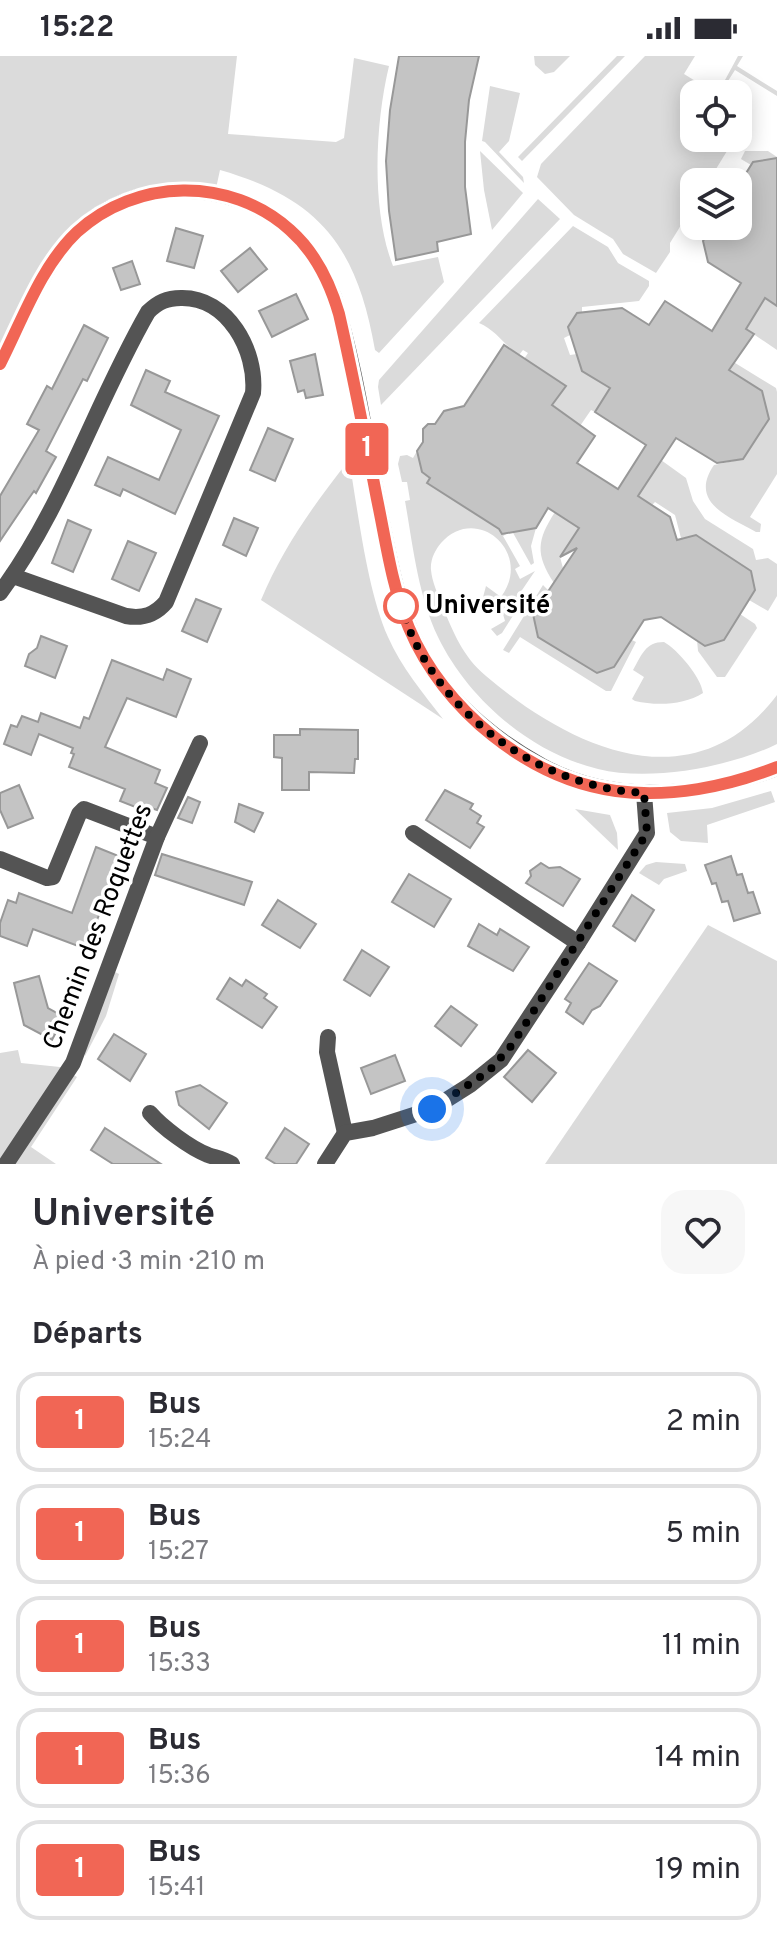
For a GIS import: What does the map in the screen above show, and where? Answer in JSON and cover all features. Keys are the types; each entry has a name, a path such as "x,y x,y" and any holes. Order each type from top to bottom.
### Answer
{"street":[{"path":"0,364 62,249 89,222 120,203 159,192 195,190 247,204 278,221 297,237 314,258 334,297 354,380 393,581 408,626 427,663 475,721 517,752 549,770 596,787 644,793 715,786 777,768"},
{"path":"0,593 13,576 88,436 148,312 162,301 178,298 203,301 216,307 231,322 246,349 252,365 253,393 166,602 150,615 137,618 13,576"},
{"name":"Chemin des Roquettes","path":"6,1164 73,1063 157,837 200,743"},
{"path":"345,1133 418,1115 489,1071 512,1045 647,833 644,793"},
{"path":"0,859 47,878 53,877 82,811 88,809 157,837"},
{"path":"413,833 578,943"},
{"path":"325,1164 345,1133 327,1052 328,1037"},
{"path":"150,1113 160,1124 208,1155 222,1157 232,1164"}],"shaded area":[{"path":"0,56 237,56 228,134 336,142 344,138 354,58 389,66 378,140 378,193 386,244 393,266 438,257 444,282 379,353 375,350 357,283 345,256 329,233 309,213 284,196 220,170 215,193 159,192 75,234 0,364"},
{"path":"534,56 570,56 554,72 545,74 535,65"},
{"path":"617,56 625,56 522,161 518,157"},
{"path":"645,56 695,56 684,74 694,80 680,80 680,152 726,152 717,168 680,168 680,227 670,243 670,252 656,273 623,254 613,239 574,215 537,177 541,164"},
{"path":"738,56 743,56 737,66 777,91 777,96 735,70 729,80 725,80"},
{"path":"490,86 520,93 509,141 499,152 523,177 524,183 482,141"},
{"path":"480,151 523,193 492,230 484,190"},
{"path":"768,151 777,157 777,161 751,165 741,159 744,152"},
{"path":"538,199 560,219 381,405 379,380"},
{"path":"573,226 608,247 618,263 649,281 639,301 582,307 582,312 577,313 568,327 570,335 564,338 570,355 577,354 614,382 595,412 591,410 580,426 549,410 566,386 524,359 528,353 523,350 519,355 479,323"},
{"path":"765,298 777,306 777,350 746,329"},
{"path":"727,358 776,388 777,392 777,474 750,517 761,524 760,532 724,514 709,499 706,489 707,478 714,465 743,459 769,419 762,391 722,365"},
{"path":"417,451 422,472 430,478 536,528 531,546 534,563 531,565 512,531 503,536 520,566 515,569 520,579 535,571 518,596 521,603 497,636 491,629 505,621 499,600 482,601 486,586 501,597 509,580 510,564 506,550 496,538 470,528 455,532 441,543 432,559 433,579 450,625 465,652 486,676 556,725 594,743 633,754 671,757 709,749 744,729 777,695 777,744 737,759 689,770 619,773 573,761 549,750 504,720 466,682 431,621 417,570 405,501 410,500 407,482 402,482 398,464 400,456 413,458"},
{"path":"349,460 364,550 381,618 399,659 443,719 261,600 300,527"},
{"path":"661,460 686,478 693,501 705,519 753,549 756,560 768,558 777,564 777,596 768,611 749,600 755,589 751,571 697,535 681,538 675,515 655,502 652,505 638,496"},
{"path":"555,512 588,534 568,545 560,557 563,568 554,583 544,564 541,547"},
{"path":"543,585 549,591 533,614 538,637 597,673 614,667 632,640 636,642 611,691 606,691 520,637 509,653 503,650"},
{"path":"740,614 757,628 725,677 717,677 698,651 697,640"},
{"path":"664,642 688,664 703,693 670,703 635,701 632,699 644,677 633,670 648,647"},
{"path":"771,791 775,802 707,825 708,843 681,841 670,832 667,813 712,808"},
{"path":"575,809 610,815 617,833 618,850"},
{"path":"656,862 685,864 687,871 664,879 659,885 639,873 646,865"},
{"path":"708,925 777,961 777,1164 545,1164"},
{"path":"115,972 119,974 106,1016 85,1056 84,1051"},
{"path":"18,1050 21,1063 60,1067 77,1077 31,1147 56,1164 0,1164 0,1053"}],"building":[{"path":"399,56 479,56 469,100 465,142 465,187 471,234 437,242 438,251 396,260 386,161"},
{"path":"777,158 777,306 765,298 746,329 754,334 729,370 762,391 769,419 743,459 717,463 676,438 638,496 670,517 677,540 696,535 751,571 755,590 724,640 705,646 661,617 644,620 614,667 597,673 538,637 533,614 577,548 560,557 579,528 548,508 536,528 502,534 499,529 427,483 430,478 422,472 417,451 423,442 423,429 428,424 435,424 444,411 464,406 504,345 566,386 552,405 595,436 577,463 618,489 646,445 595,412 610,388 582,371 568,327 577,313 622,308 649,325 665,301 712,331 741,283 708,262 703,241 752,240 752,168 749,168 753,162"},
{"path":"176,228 203,236 194,268 167,261"},
{"path":"250,248 267,269 238,292 221,271"},
{"path":"132,261 140,284 121,290 113,268"},
{"path":"296,294 308,319 272,337 259,311"},
{"path":"84,325 108,338 46,451 56,457 36,493 34,491 0,541 0,496 39,430 27,424 47,386 52,389"},
{"path":"315,354 323,395 306,398 304,390 298,392 290,361"},
{"path":"146,370 170,381 165,392 219,416 175,514 123,489 120,496 95,485 108,457 159,480 181,430 131,405"},
{"path":"268,428 293,439 275,481 250,470"},
{"path":"234,518 258,528 246,556 223,545"},
{"path":"68,520 91,530 73,572 52,563"},
{"path":"128,541 156,553 139,591 112,579"},
{"path":"196,599 221,609 207,642 182,631"},
{"path":"41,636 67,646 55,678 25,666"},
{"path":"112,660 163,680 167,669 191,679 176,717 127,698 105,747 160,770 155,783 167,788 157,810 145,806 143,810 120,801 125,789 69,767 73,748 39,734 31,755 4,744 11,725 17,727 22,716 38,722 41,713 80,728 84,717 89,719"},
{"path":"300,729 358,730 358,759 355,759 354,773 309,772 309,790 282,790 282,758 274,757 274,735 300,735"},
{"path":"19,785 33,818 8,828 0,810 0,793"},
{"path":"445,790 473,804 470,809 481,816 477,823 484,827 470,848 426,820"},
{"path":"188,797 200,802 192,823 178,818"},
{"path":"239,804 263,813 254,832 235,822"},
{"path":"96,847 121,857 86,949 33,929 27,946 0,936 0,923 8,900 16,903 19,893 72,913"},
{"path":"162,854 252,882 244,905 155,875"},
{"path":"731,856 737,875 742,874 748,893 753,892 760,913 734,921 728,901 722,902 716,883 712,884 705,865"},
{"path":"541,863 549,868 560,867 580,879 563,906 526,883 531,876 530,871"},
{"path":"409,874 451,899 434,927 392,902"},
{"path":"632,895 654,910 635,941 613,926"},
{"path":"278,900 316,924 300,948 262,925"},
{"path":"479,924 497,935 500,929 529,947 513,971 468,946"},
{"path":"362,950 389,967 370,996 344,980"},
{"path":"589,963 617,981 583,1024 566,1012 571,1003 565,999"},
{"path":"39,976 48,1008 64,1017 52,1040 24,1025 14,983"},
{"path":"230,978 242,986 246,980 267,994 264,998 277,1007 262,1028 217,999"},
{"path":"451,1006 477,1025 461,1046 435,1026"},
{"path":"114,1034 146,1054 130,1081 98,1059"},
{"path":"528,1050 556,1073 532,1102 504,1077"},
{"path":"395,1055 405,1081 371,1094 361,1068"},
{"path":"200,1085 227,1103 209,1129 179,1105 176,1092"},
{"path":"105,1128 161,1164 113,1164 91,1150"},
{"path":"285,1128 309,1144 296,1164 276,1164 266,1158"}],"bus line":[{"name":"1","path":"0,364 62,249 75,234 105,211 138,197 178,190 215,193 262,211 291,231 303,244 329,285 354,380 400,605 414,641 427,663 475,721 517,752 549,770 596,787 618,791 662,793 715,786 777,767"}],"place":[{"name":"Université","path":"401,606"}],"route":[{"path":"401,606 414,641 427,663 475,721 517,752 565,777 596,787 644,793 647,833 501,1060 470,1085 432,1109"}]}
